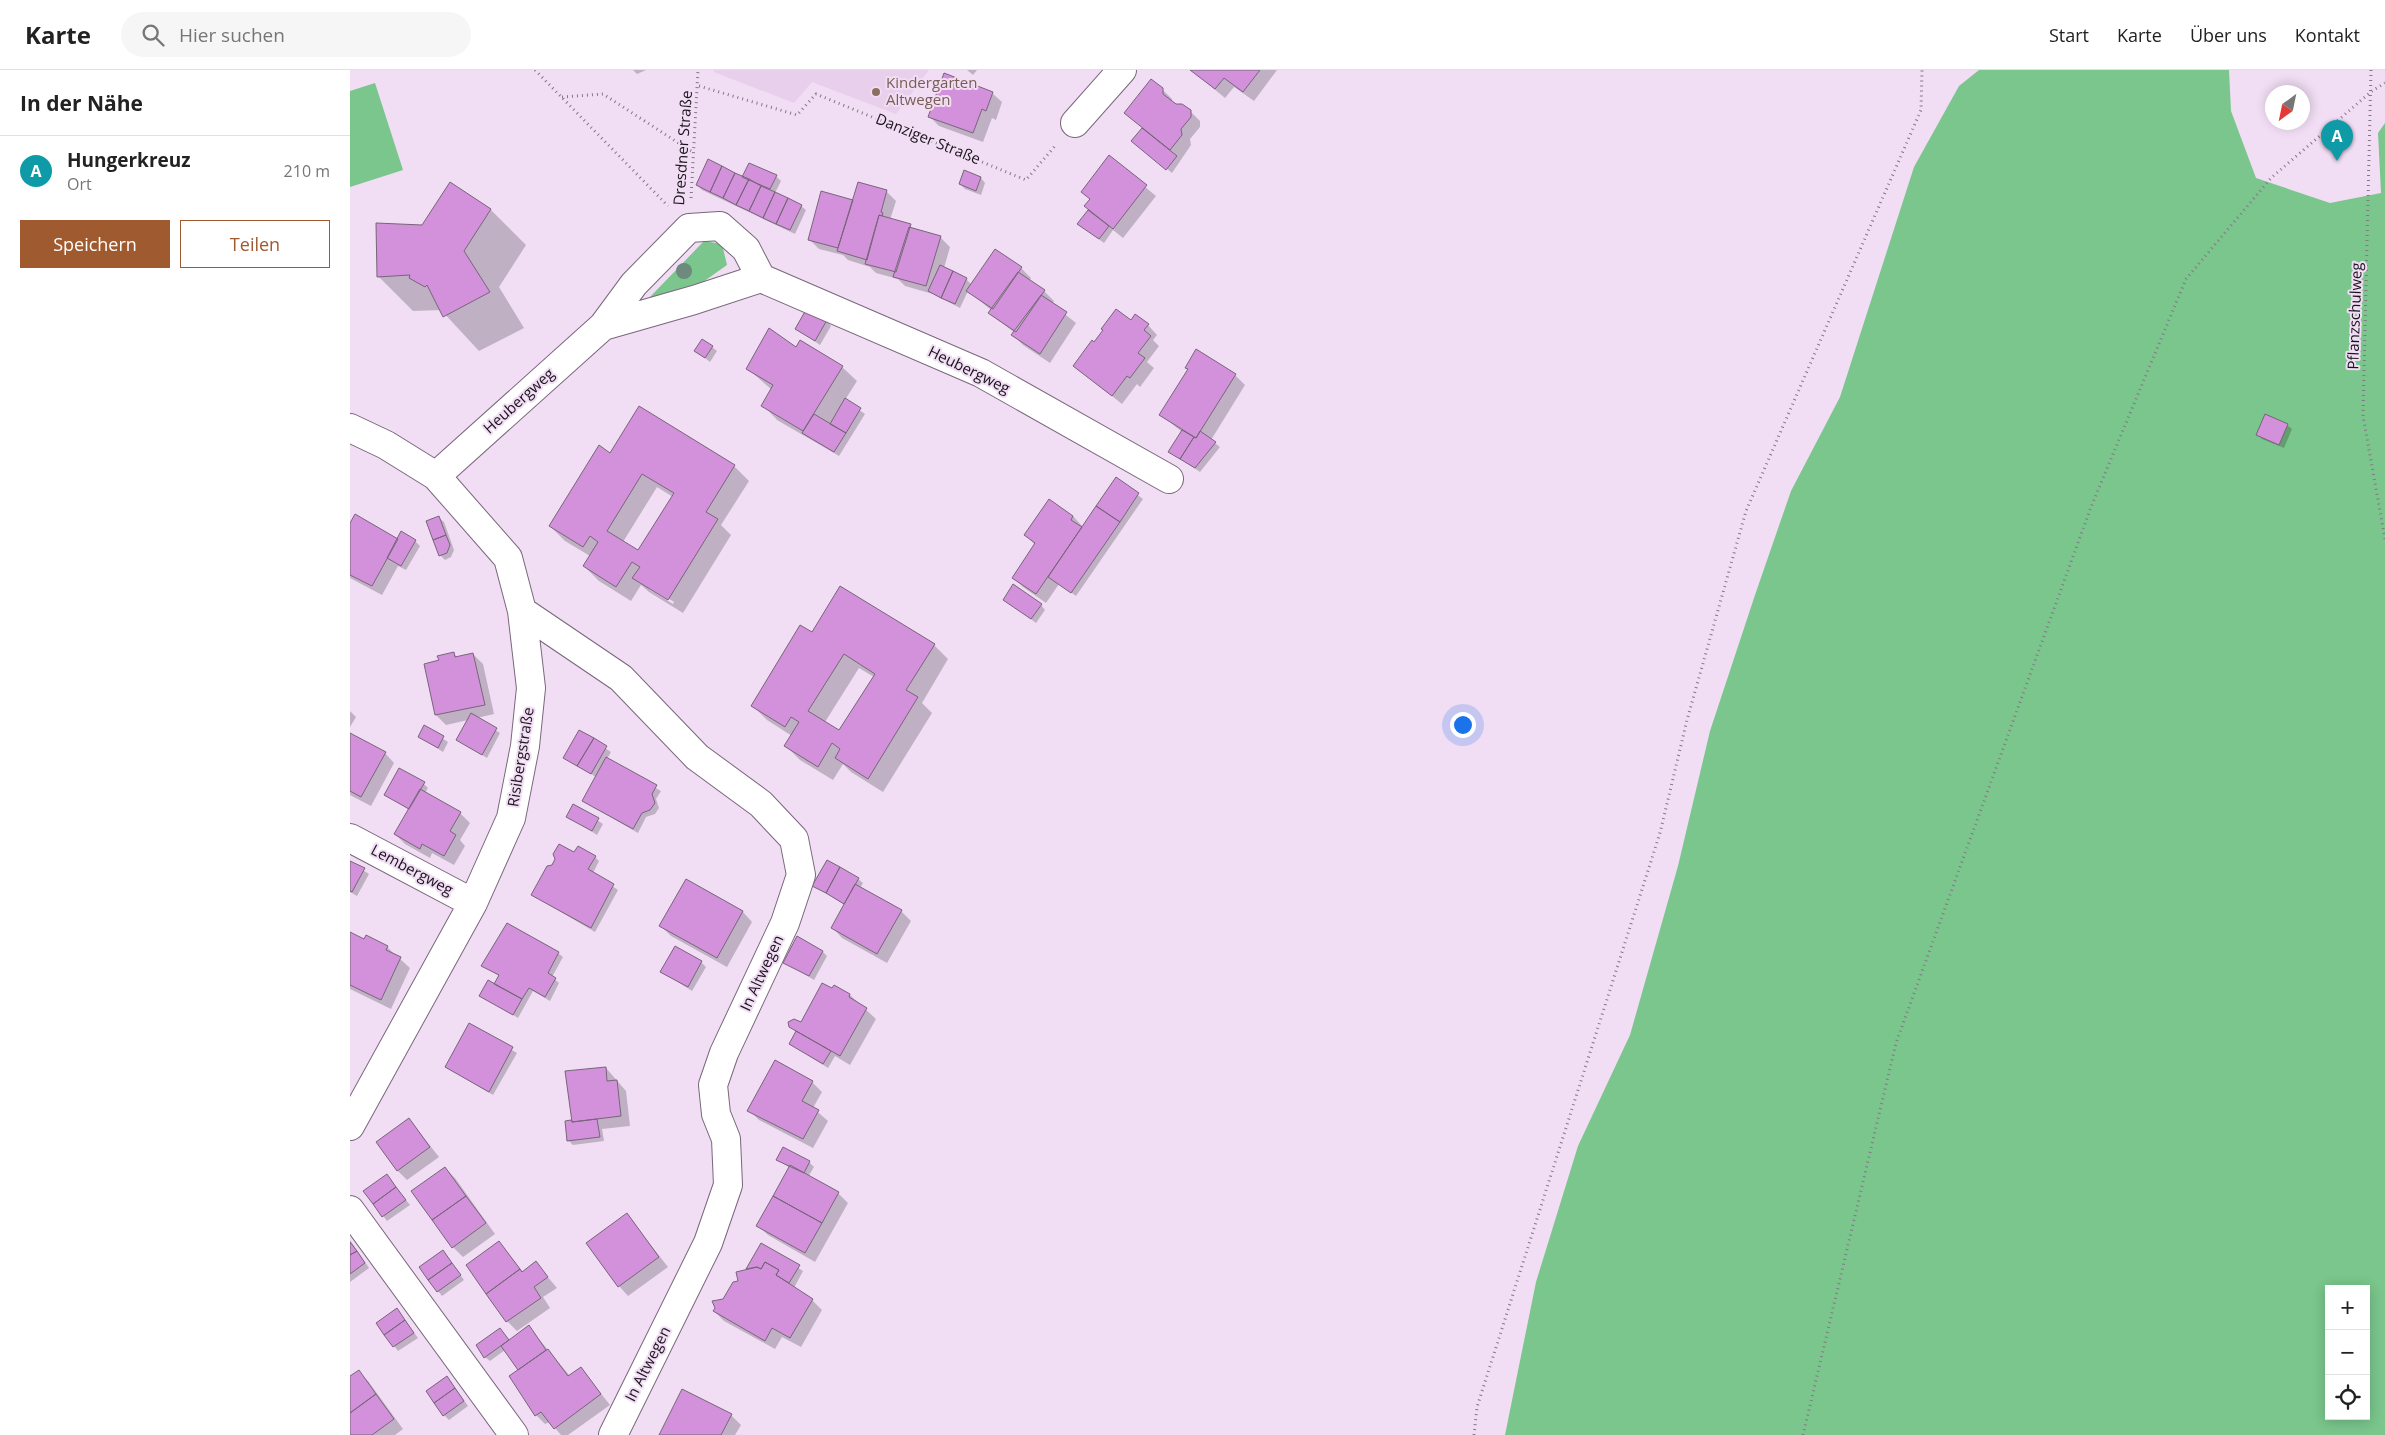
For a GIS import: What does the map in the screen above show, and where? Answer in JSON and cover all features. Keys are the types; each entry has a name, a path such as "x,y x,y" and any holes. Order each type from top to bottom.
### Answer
{"street":[{"path":"1076,123 1122,70"},
{"path":"689,228 720,226 746,249 761,278"},
{"name":"Heubergweg","path":"436,476 603,326 634,284 689,228"},
{"name":"Heubergweg","path":"603,326 694,300 761,278 981,373 1169,480"},
{"name":"Risibergstraße","path":"350,428 386,445 436,476 508,558 522,611 532,688 526,746 511,818 473,903 350,1126"},
{"name":"In Altwegen","path":"522,611 621,678 697,757 761,804 794,839 800,875 785,923 724,1052 713,1084 716,1114 726,1139 728,1186 708,1243 613,1435"},
{"name":"Lembergweg","path":"350,838 473,903"},
{"path":"350,1210 514,1435"}],"path":[{"path":"535,70 689,228"},
{"name":"Dresdner Straße","path":"689,228 699,86 698,70"},
{"path":"1474,1435 1477,1407 1660,834 1687,720 1746,511 1921,110 1922,70"},
{"name":"Pflanzschulweg","path":"2371,70 2363,416 2385,539"},
{"path":"1803,1435 1896,1044 2091,507 2182,288 2186,279 2271,178 2372,91 2385,83"},
{"name":"Danziger Straße","path":"699,86 797,115 816,94 1026,180 1076,123"},
{"path":"562,97 603,94 694,153"}],"shaded area":[{"name":"Kindergarten Altwegen","path":"714,70 929,70 896,114 812,82 794,103 714,72"}],"green space":[{"path":"1979,70 2229,70 2231,111 2256,178 2330,203 2381,193 2378,133 2385,123 2385,1435 1505,1435 1536,1282 1578,1146 1630,1035 1678,866 1710,731 1791,491 1840,397 1914,167 1959,86"},
{"path":"375,83 403,170 350,187 350,91"},
{"path":"704,241 722,244 727,265 703,282 649,298"}],"building":[{"path":"1190,70 1260,70 1243,92 1224,78 1215,89"},
{"path":"944,73 993,92 986,111 982,109 973,133 928,117"},
{"path":"1151,79 1163,88 1163,94 1176,104 1182,104 1191,110 1191,117 1181,129 1182,135 1170,150 1124,113"},
{"path":"1142,128 1177,156 1166,170 1131,141"},
{"path":"1109,155 1147,185 1113,229 1084,206 1090,199 1081,192"},
{"path":"708,159 722,166 710,192 696,185"},
{"path":"749,163 777,175 770,189 742,177"},
{"path":"722,166 735,173 723,198 710,192"},
{"path":"964,170 981,177 976,191 959,184"},
{"path":"735,173 749,179 736,205 723,198"},
{"path":"749,179 761,186 749,211 736,205"},
{"path":"450,182 491,209 464,251 490,292 443,317 427,285 425,287 409,278 410,275 377,277 376,223 422,225"},
{"path":"858,182 887,190 881,212 883,213 882,216 879,215 867,260 837,251"},
{"path":"761,186 775,192 763,218 749,211"},
{"path":"821,191 853,200 838,248 808,240"},
{"path":"775,192 788,198 776,224 763,218"},
{"path":"788,198 802,205 790,230 776,224"},
{"path":"1088,210 1109,226 1099,239 1077,224"},
{"path":"879,215 911,224 896,272 865,264"},
{"path":"909,227 941,236 926,286 893,277"},
{"path":"995,249 1022,267 993,309 966,291"},
{"path":"940,265 953,271 941,298 928,291"},
{"path":"953,271 967,278 955,304 941,298"},
{"path":"1018,272 1045,290 1016,332 988,313"},
{"path":"1041,295 1067,312 1040,354 1011,335"},
{"path":"807,308 827,320 815,341 795,329"},
{"path":"1116,309 1131,320 1135,314 1149,324 1144,330 1151,336 1138,353 1145,358 1130,378 1127,376 1112,396 1073,366 1092,340 1094,342"},
{"path":"769,328 796,347 800,340 843,366 803,431 761,406 773,385 746,369"},
{"path":"702,339 713,346 705,358 694,351"},
{"path":"1196,349 1236,374 1196,438 1159,415 1188,369 1185,368"},
{"path":"845,398 861,408 846,433 830,424"},
{"path":"639,406 735,465 706,512 718,519 668,600 632,578 640,567 632,562 616,587 583,566 598,542 590,536 583,547 549,526 599,445 610,453","holes":["642,474 674,493 638,550 607,531"]},
{"path":"814,414 846,433 834,452 802,433"},
{"path":"2265,414 2288,424 2279,445 2256,435"},
{"path":"1182,430 1194,437 1180,459 1168,452"},
{"path":"1200,431 1216,442 1195,468 1180,459"},
{"path":"1116,477 1139,493 1120,522 1096,506"},
{"path":"1049,499 1073,516 1071,520 1082,527 1036,594 1012,578 1035,543 1024,535"},
{"path":"1096,506 1120,522 1071,593 1048,577"},
{"path":"355,514 398,539 372,586 350,575 350,523"},
{"path":"439,516 446,535 433,540 426,521"},
{"path":"401,531 416,540 401,566 387,558"},
{"path":"446,535 450,545 447,553 439,556 433,540"},
{"path":"1013,584 1042,604 1031,619 1003,600"},
{"path":"840,586 935,644 906,690 918,697 868,779 835,758 840,749 832,743 818,767 784,746 799,722 791,717 785,727 751,706 800,625 812,632","holes":["844,654 875,674 839,730 808,711"]},
{"path":"454,652 455,657 473,653 485,705 435,715 424,664 439,660 437,656"},
{"path":"471,713 497,728 482,755 456,740"},
{"path":"424,725 444,736 438,748 418,737"},
{"path":"579,730 594,738 577,766 563,758"},
{"path":"350,733 386,752 361,797 350,791"},
{"path":"594,738 607,746 591,774 577,766"},
{"path":"606,757 657,785 652,794 655,803 650,810 642,813 633,829 582,801"},
{"path":"399,768 425,782 409,809 384,795"},
{"path":"420,789 461,812 450,831 456,835 444,856 422,844 420,849 394,834"},
{"path":"573,804 599,818 592,831 566,817"},
{"path":"559,844 574,852 578,846 596,856 588,869 614,884 591,928 531,895 547,866 552,865 555,859 553,854"},
{"path":"827,860 840,867 826,893 812,886"},
{"path":"350,861 365,868 352,892 350,891"},
{"path":"840,867 859,878 844,904 826,893"},
{"path":"686,879 743,911 717,958 659,926"},
{"path":"855,884 902,910 877,954 831,928"},
{"path":"507,923 559,952 548,973 556,978 545,997 529,988 522,999 494,984 499,975 481,966"},
{"path":"350,932 364,939 366,935 388,946 386,950 401,957 381,1000 350,985"},
{"path":"797,936 823,951 809,976 783,963"},
{"path":"675,946 702,961 688,987 660,972"},
{"path":"488,980 522,999 513,1015 479,996"},
{"path":"822,983 832,988 834,985 850,994 849,997 867,1008 840,1056 789,1027 788,1022 794,1019 801,1022"},
{"path":"469,1023 513,1047 489,1092 445,1067"},
{"path":"796,1031 831,1051 823,1064 789,1044"},
{"path":"775,1060 813,1081 802,1101 819,1110 803,1139 747,1111"},
{"path":"606,1067 607,1081 617,1080 621,1116 572,1122 565,1071"},
{"path":"409,1118 430,1147 397,1171 376,1142"},
{"path":"597,1119 600,1137 567,1141 565,1121"},
{"path":"783,1147 810,1161 804,1173 776,1160"},
{"path":"790,1165 839,1192 822,1223 773,1196"},
{"path":"445,1167 466,1196 432,1220 411,1191"},
{"path":"387,1174 396,1187 373,1204 363,1191"},
{"path":"396,1187 406,1200 382,1217 373,1204"},
{"path":"466,1196 486,1223 452,1248 432,1220"},
{"path":"773,1196 822,1223 805,1253 756,1226"},
{"path":"627,1213 659,1257 618,1287 586,1243"},
{"path":"499,1241 520,1269 486,1294 466,1265"},
{"path":"350,1242 357,1251 350,1255"},
{"path":"761,1243 800,1265 789,1283 776,1275 779,1270 765,1262 761,1269 757,1267 746,1269"},
{"path":"443,1250 452,1263 428,1280 419,1267"},
{"path":"357,1251 365,1263 350,1274 350,1255"},
{"path":"536,1261 548,1277 534,1287 541,1298 506,1322 486,1294 520,1269 522,1272"},
{"path":"765,1262 779,1270 776,1275 813,1299 790,1338 772,1328 765,1341 713,1311 715,1308 712,1301 723,1299 733,1282 738,1281 736,1272 757,1267 761,1269"},
{"path":"452,1263 461,1275 437,1292 428,1280"},
{"path":"397,1308 405,1320 384,1335 376,1323"},
{"path":"405,1320 414,1333 393,1347 384,1335"},
{"path":"529,1325 546,1350 518,1370 501,1346"},
{"path":"500,1328 509,1340 484,1358 476,1345"},
{"path":"548,1349 568,1376 581,1367 601,1394 554,1429 541,1412 535,1416 509,1376"},
{"path":"359,1370 376,1394 350,1413 350,1376"},
{"path":"447,1376 455,1388 434,1403 426,1391"},
{"path":"455,1388 464,1401 443,1416 434,1403"},
{"path":"682,1389 732,1414 721,1435 659,1435"},
{"path":"376,1394 394,1419 372,1435 350,1435 350,1413"}],"place":[{"name":"Kindergarten Altwegen","path":"876,92"},
{"name":"Hungerkreuz","path":"2337,161"}]}
